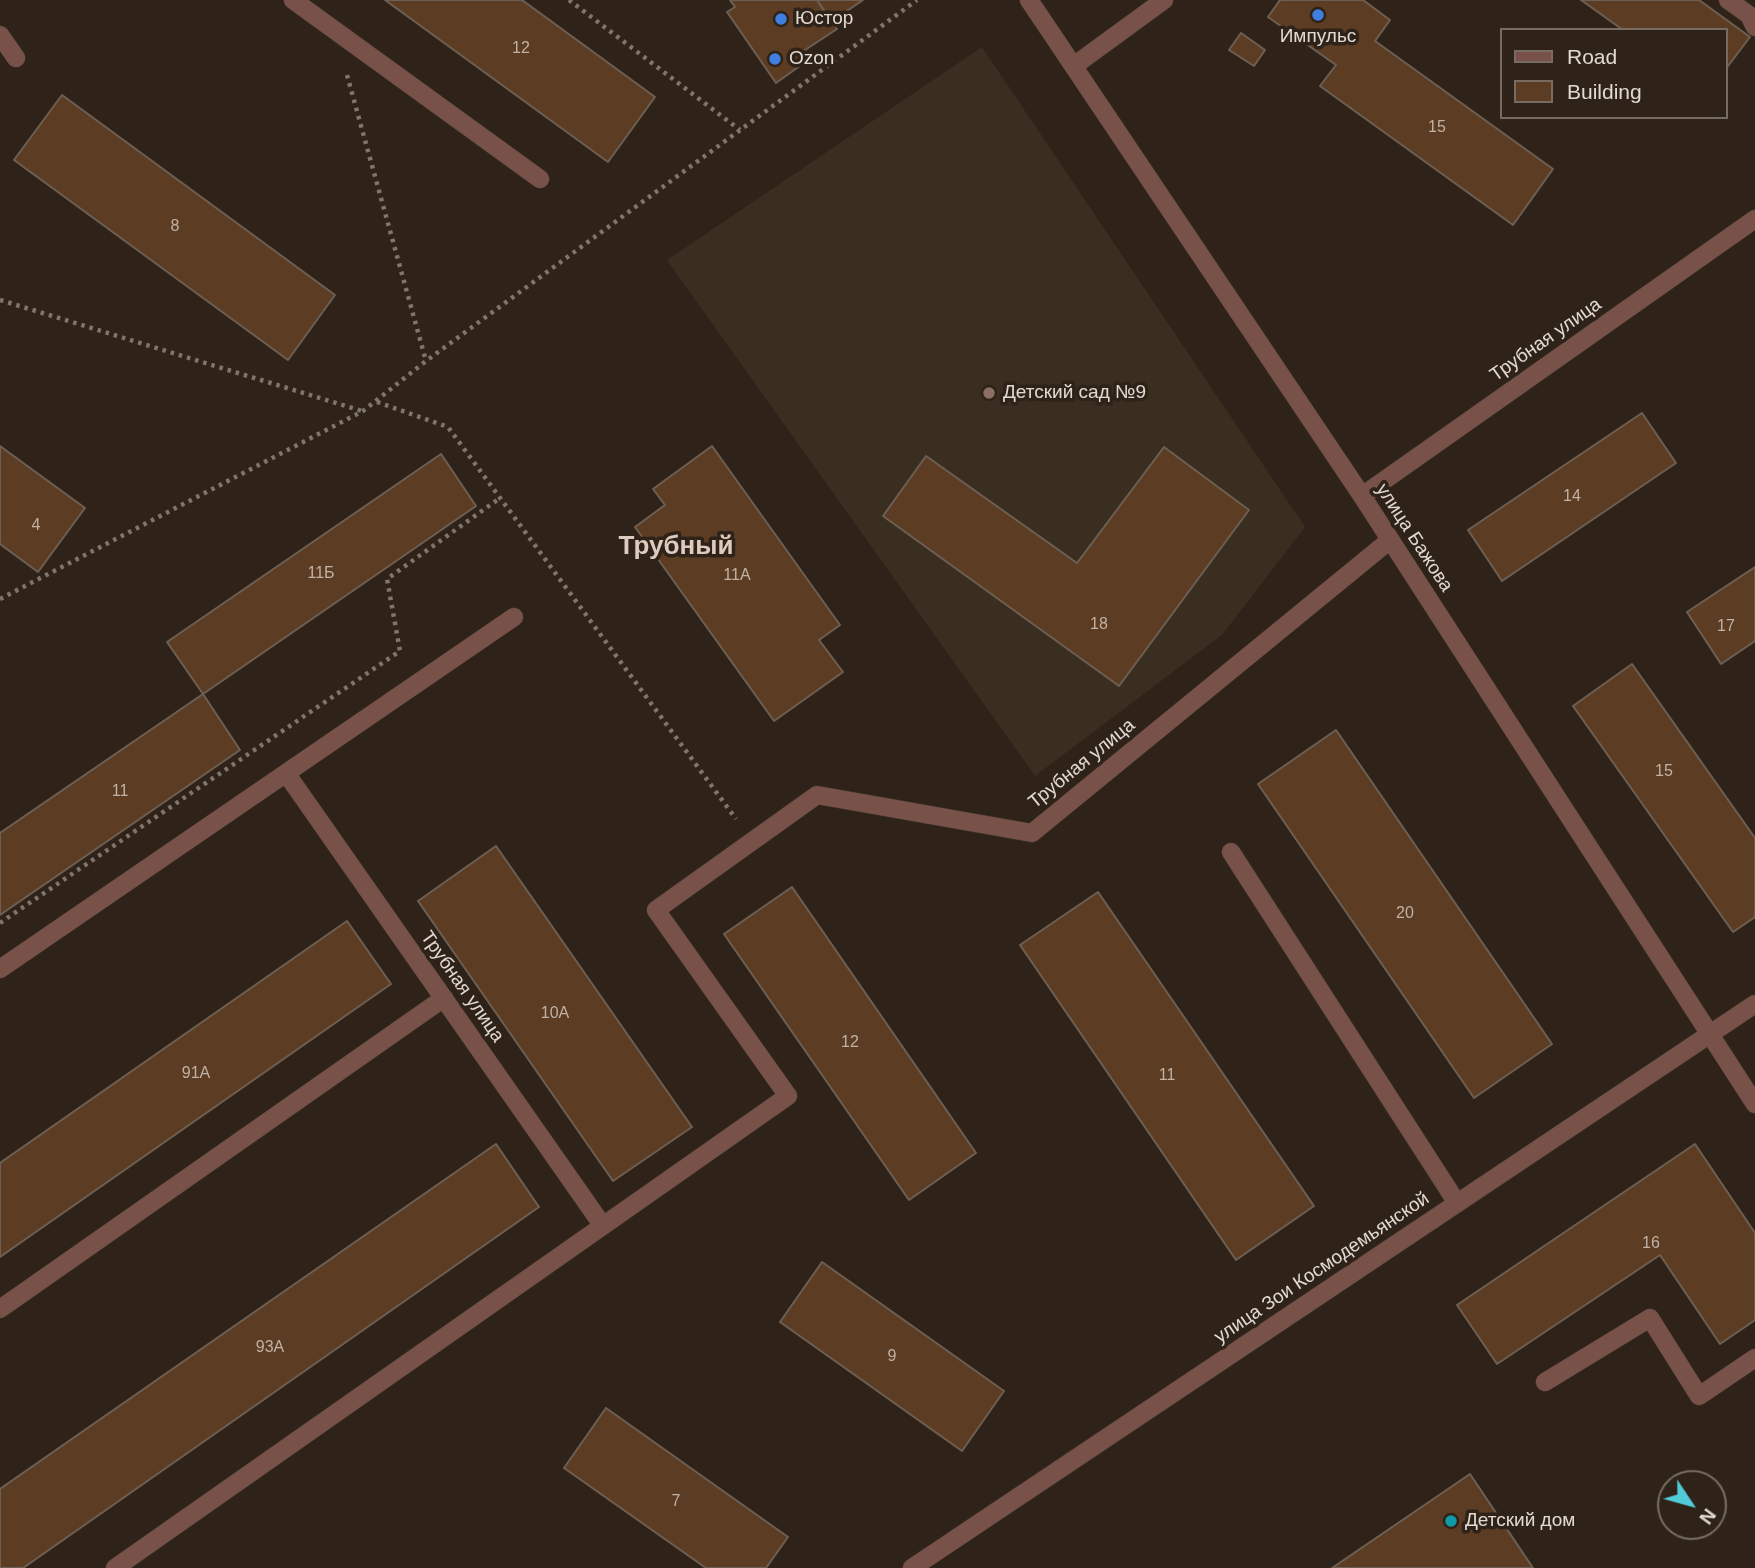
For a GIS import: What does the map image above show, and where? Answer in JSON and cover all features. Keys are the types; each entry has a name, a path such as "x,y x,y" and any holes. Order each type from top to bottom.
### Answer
{"street":[{"path":"293,0 540,180"},
{"name":"улица Бажова","path":"1029,0 1362,496 1755,1104"},
{"path":"1074,65 1164,0"},
{"path":"1728,0 1749,15 1755,27"},
{"path":"0,35 16,58"},
{"name":"Трубная улица","path":"1362,496 1755,219"},
{"name":"Трубная улица","path":"286,773 603,1226 788,1096 656,910 817,795 1032,833 1390,540"},
{"path":"0,969 514,617"},
{"path":"1231,852 1457,1203"},
{"path":"0,1309 444,998"},
{"name":"улица Зои Космодемьянской","path":"912,1568 1755,1004"},
{"path":"115,1568 603,1226"},
{"path":"1545,1382 1650,1318 1699,1396 1755,1358"}],"path":[{"path":"569,0 740,130"},
{"path":"0,599 363,411 426,361 917,0"},
{"path":"345,70 426,361"},
{"path":"0,300 363,411"},
{"path":"376,401 448,427 752,842"},
{"path":"0,923 400,651 387,579 500,498"}],"shaded area":[{"name":"Детский сад №9","path":"982,47 1305,527 1222,635 1035,776 667,260"}],"building":[{"path":"385,0 522,0 655,97 608,162"},
{"path":"730,0 817,0 837,29 805,50 811,58 776,83 727,12 735,7"},
{"path":"817,0 863,0 831,22"},
{"path":"1280,0 1363,0 1390,20 1375,41 1553,169 1513,225 1320,86 1336,65 1268,17"},
{"path":"1581,0 1699,0 1750,37 1727,67 1727,28 1620,28"},
{"path":"1241,33 1265,50 1254,66 1229,50"},
{"path":"62,95 335,295 288,360 14,160"},
{"path":"1642,413 1676,463 1502,581 1468,530"},
{"path":"0,446 85,508 38,572 0,544"},
{"path":"712,446 840,625 819,640 843,672 774,721 635,527 665,505 653,489"},
{"path":"1164,447 1249,510 1119,686 883,516 926,456 1077,563"},
{"path":"441,454 476,506 203,694 167,642"},
{"path":"1755,567 1755,641 1721,664 1687,612"},
{"path":"1632,664 1755,838 1755,917 1733,932 1573,706"},
{"path":"203,694 240,750 0,915 0,833"},
{"path":"1336,730 1552,1044 1474,1098 1258,784"},
{"path":"496,846 692,1127 613,1181 418,901"},
{"path":"792,887 976,1153 909,1200 724,934"},
{"path":"1098,892 1314,1206 1236,1260 1020,945"},
{"path":"347,921 391,984 0,1257 0,1163"},
{"path":"496,1144 539,1207 23,1568 0,1568 0,1489"},
{"path":"1695,1144 1755,1233 1755,1320 1720,1344 1660,1255 1497,1364 1457,1305"},
{"path":"822,1262 1004,1391 962,1451 780,1322"},
{"path":"606,1408 788,1537 766,1568 706,1568 564,1468"},
{"name":"Детский дом","path":"1470,1474 1533,1568 1332,1568"}],"place":[{"name":"Импульс","path":"1318,15"},
{"name":"Юстор","path":"781,19"},
{"name":"Ozon","path":"775,59"},
{"name":"Детский сад №9","path":"989,393"},
{"name":"Детский дом","path":"1451,1521"}],"district":[{"name":"Трубный","path":"676,547"}]}
